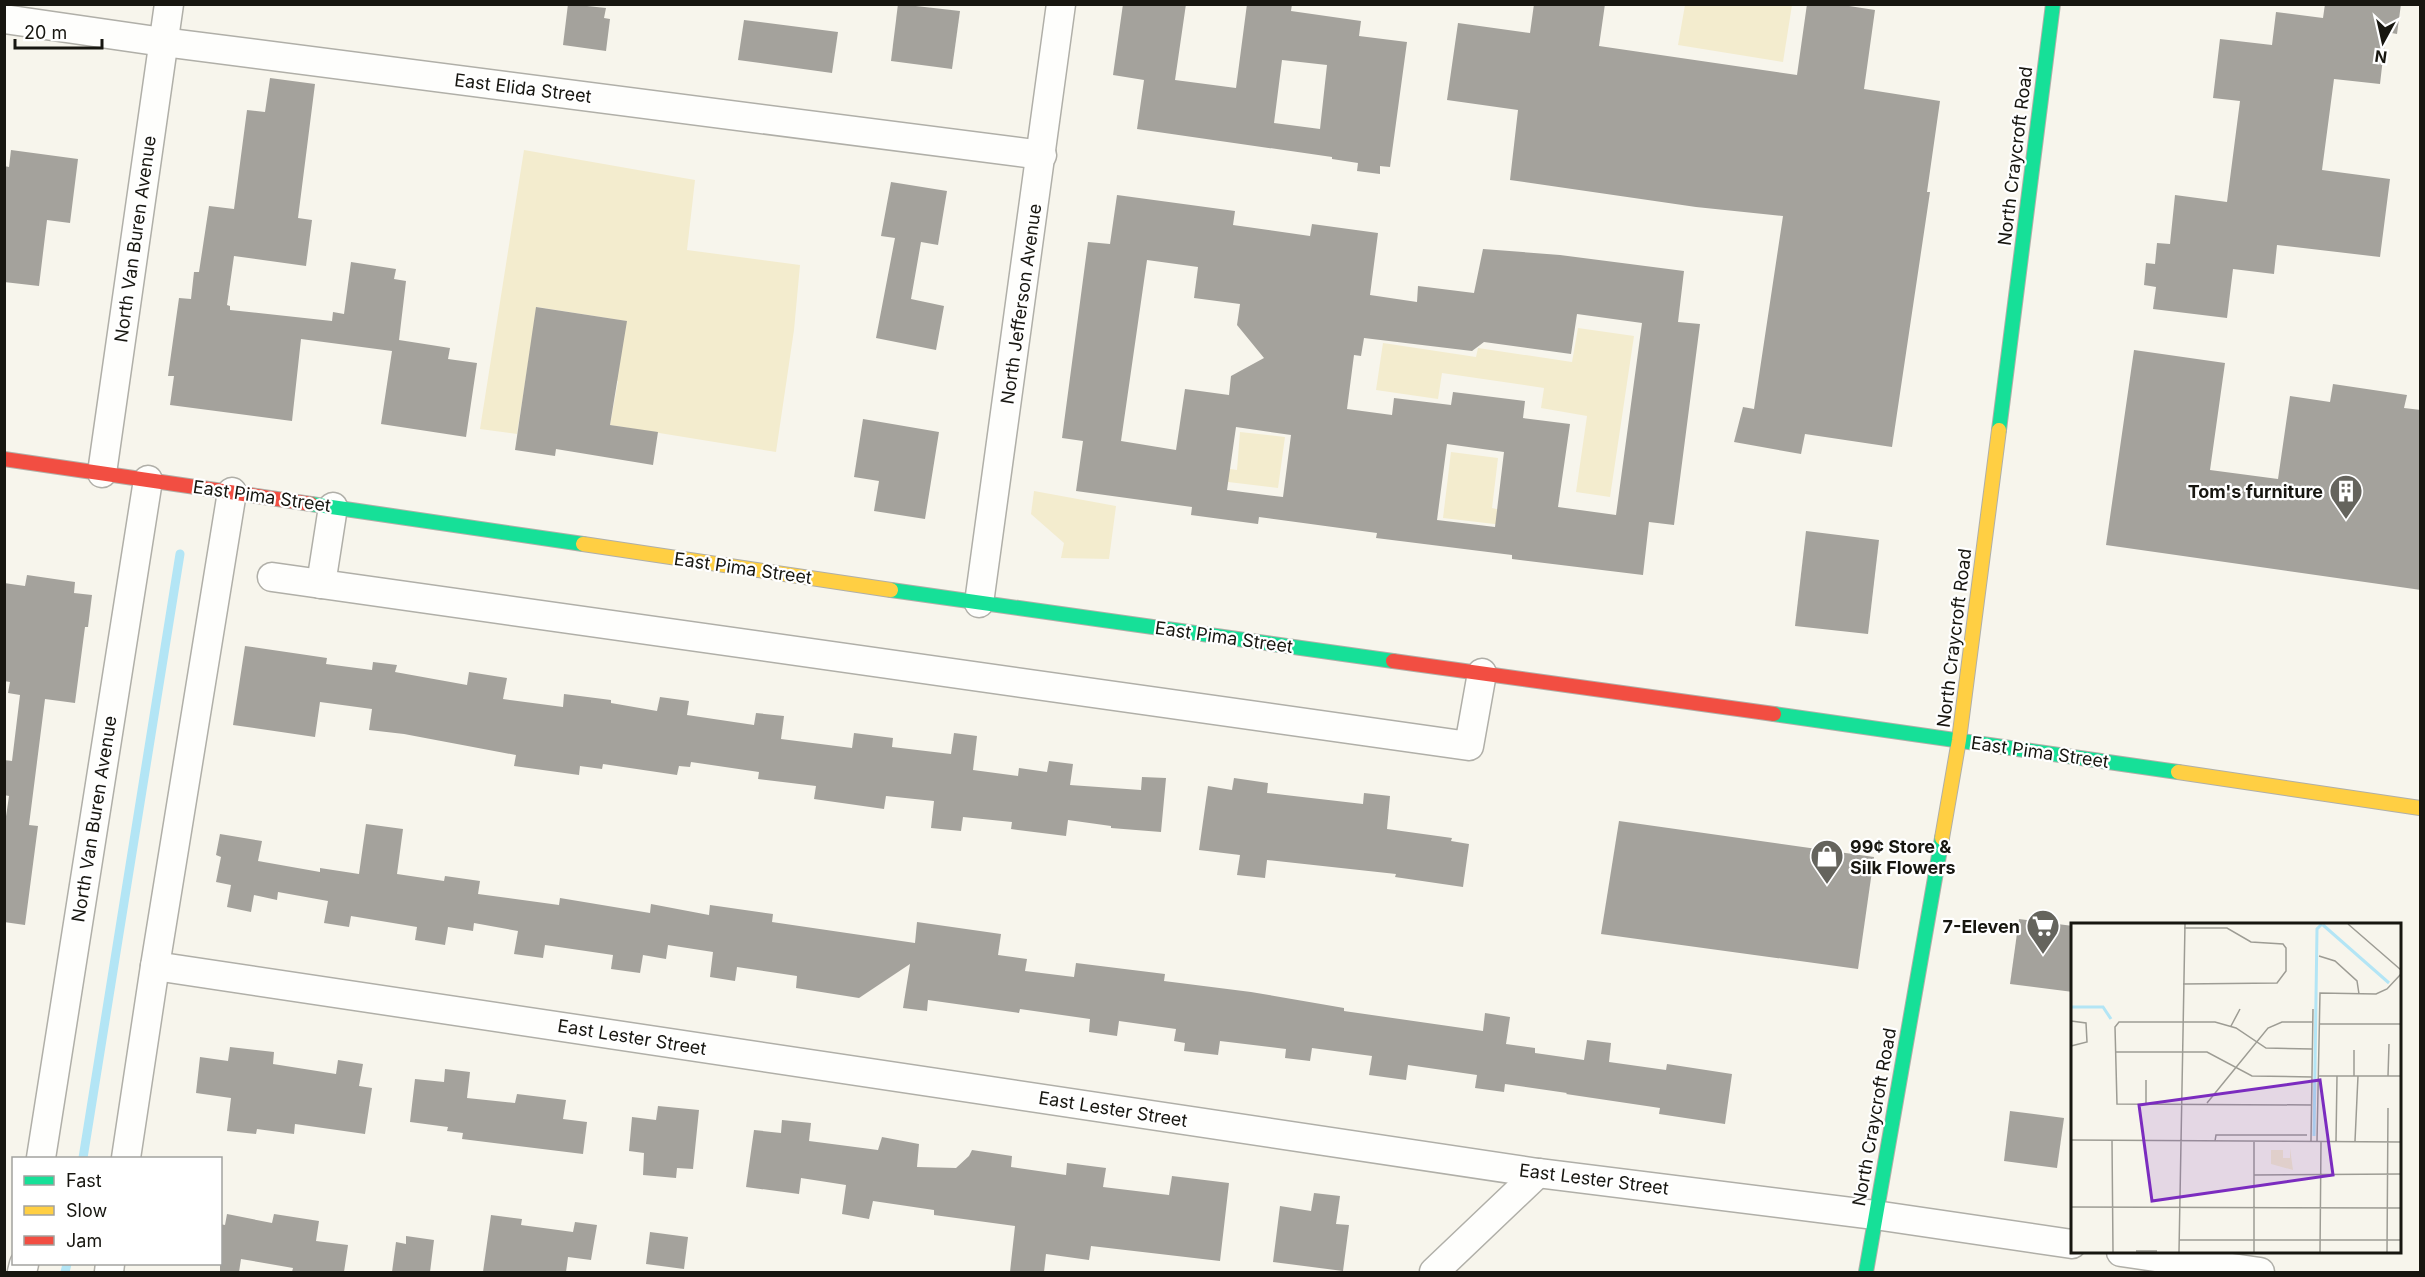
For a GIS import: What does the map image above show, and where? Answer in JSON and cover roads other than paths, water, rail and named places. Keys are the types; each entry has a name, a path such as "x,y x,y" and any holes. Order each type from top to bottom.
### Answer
{"street":[{"name":"North Van Buren Avenue","path":"102,473 169,4"},
{"name":"North Jefferson Avenue","path":"979,603 1061,4"},
{"name":"North Craycroft Road","path":"1866,1272 1959,740 2053,4"},
{"name":"East Elida Street","path":"4,19 163,42 1042,155"},
{"name":"East Pima Street","path":"4,459 979,603 1959,740 2421,808"},
{"name":"North Van Buren Avenue","path":"41,1157 148,480"},
{"path":"126,1157 232,492"},
{"path":"321,584 333,507"},
{"path":"272,578 1469,746 1482,673"},
{"name":"East Lester Street","path":"155,966 1538,1173 1875,1215 2071,1244"},
{"path":"1434,1272 1538,1173"},
{"path":"2134,1253 2260,1272"}],"waterway":[{"path":"83,1157 180,554"},
{"path":"65,1272 67,1265"}],"place":[{"name":"Tom's furniture","path":"2346,520"},
{"name":"99¢ Store & Silk Flowers","path":"1827,885"},
{"name":"7-Eleven","path":"2043,955"}]}
